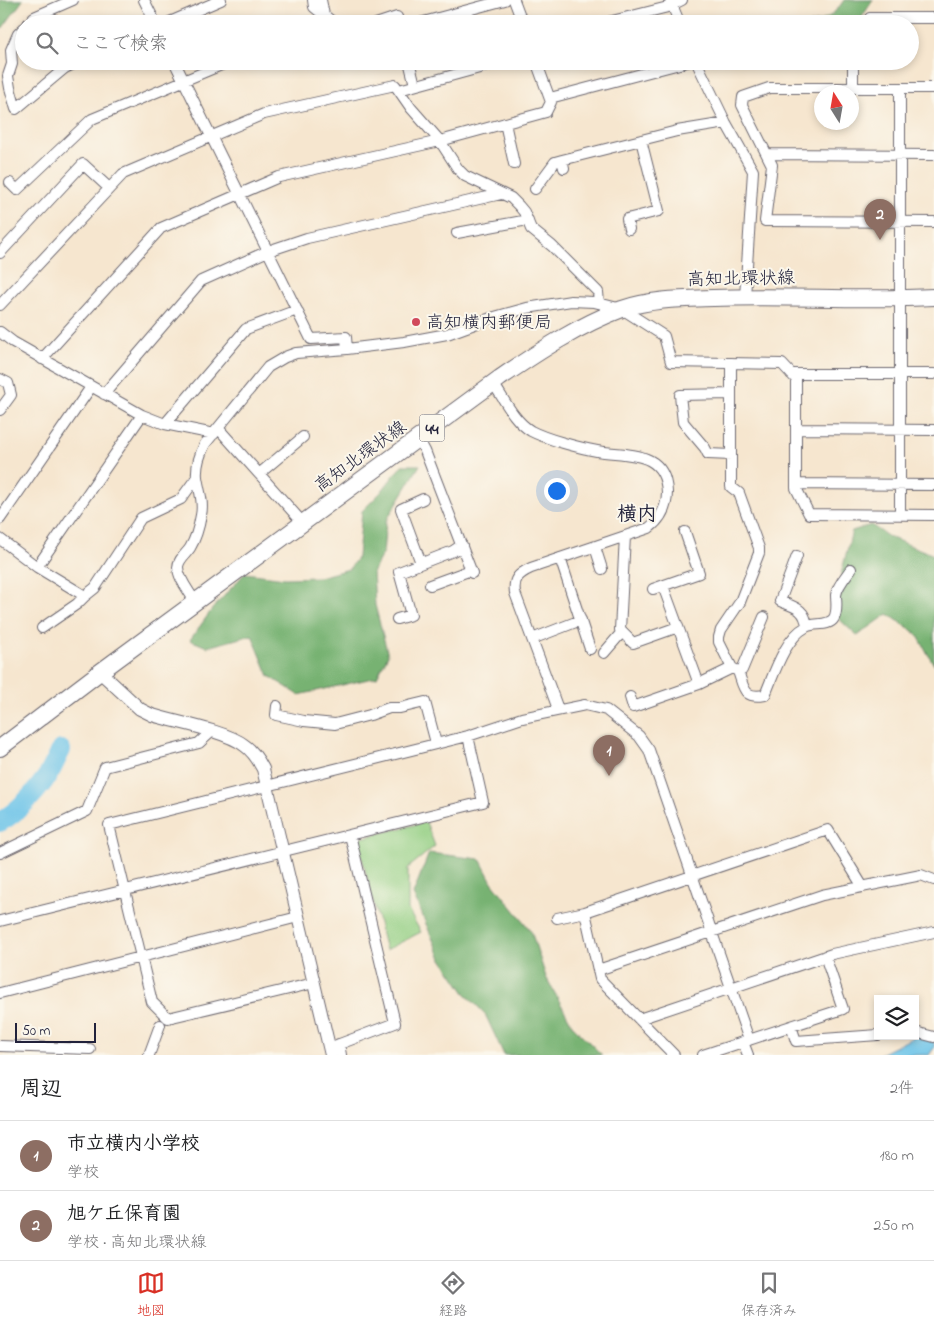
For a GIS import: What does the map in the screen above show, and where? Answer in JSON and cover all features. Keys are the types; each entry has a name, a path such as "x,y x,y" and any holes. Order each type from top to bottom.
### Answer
{"main road":[{"name":"高知北環状線","path":"0,748 492,383 538,352 589,324 622,309 663,301 745,297 934,298"}],"street":[{"path":"39,15 73,0"},
{"path":"144,0 152,15"},
{"path":"186,15 221,0"},
{"path":"313,0 314,7 324,15"},
{"path":"321,0 324,15"},
{"path":"449,15 505,0"},
{"path":"514,0 520,15"},
{"path":"629,15 682,0"},
{"path":"671,2 676,15"},
{"path":"919,18 934,18"},
{"path":"15,41 11,50 12,64 8,76 16,110 63,70"},
{"path":"179,70 311,339 346,338 347,349"},
{"path":"10,184 17,190 92,119 209,70"},
{"path":"411,70 415,86"},
{"path":"398,90 473,70"},
{"path":"42,359 162,228 278,177 440,140 546,112 551,102 539,70"},
{"path":"550,98 657,70"},
{"path":"700,70 726,123 753,171 745,297"},
{"path":"853,70 853,85"},
{"path":"0,304 123,174 264,114 395,85 411,108 440,140 458,169 465,176 510,198 519,206 528,220 531,229 552,246 598,292 599,303"},
{"path":"814,88 769,88 743,97 742,105 772,165 765,221 934,222"},
{"path":"859,88 934,88"},
{"path":"900,88 900,515"},
{"path":"505,123 514,164"},
{"path":"536,189 555,162 563,164 641,140 677,131 726,123"},
{"path":"629,229 626,219 659,211 641,140"},
{"path":"766,154 934,155"},
{"path":"0,253 83,164 109,188"},
{"path":"104,394 201,281 268,251 307,238 501,194"},
{"path":"457,233 528,220"},
{"path":"195,602 180,574 178,566 196,536 202,515 202,498 197,477 201,452 268,367 296,353 404,342 447,334 491,318 527,308 571,301 599,303 622,309 664,336 671,362 782,364 796,379 796,488 809,514 934,515"},
{"path":"166,424 246,329 297,310"},
{"path":"0,332 13,342 142,416 166,424 216,431 259,474 303,523"},
{"path":"731,363 731,487 739,494 759,548 759,553 740,602 721,630 719,642 745,691 749,695 756,697 765,695 789,643 807,626 828,623 834,618 837,608 836,593 851,569"},
{"path":"791,374 934,374"},
{"path":"0,379 8,383 11,395 0,410"},
{"path":"492,383 520,422 531,431 586,449 640,455 654,463 660,471 666,487 666,504 663,512 658,521 649,528 524,571 517,576 514,583 515,593 558,710"},
{"path":"0,519 91,387"},
{"path":"731,394 680,395 683,422 708,454 731,454"},
{"path":"37,567 142,416"},
{"path":"796,429 934,430"},
{"path":"259,474 303,437"},
{"path":"418,438 425,451 472,572 430,585"},
{"path":"42,628 77,604 94,588 141,518 181,499 197,477"},
{"path":"796,484 934,485"},
{"path":"421,564 401,509 423,499"},
{"path":"653,589 700,573 685,532"},
{"path":"625,536 620,630 633,643 678,627"},
{"path":"0,539 37,567 84,596"},
{"path":"397,619 410,615 399,572 453,551 462,545"},
{"path":"594,547 602,569"},
{"path":"797,556 780,601 802,611 806,617 807,626"},
{"path":"560,558 590,649"},
{"path":"663,586 699,684"},
{"path":"630,697 633,707 735,669 742,670 764,617"},
{"path":"532,639 581,620"},
{"path":"604,653 622,632"},
{"path":"100,672 140,709 152,715 229,737 253,752 263,769 314,983 335,1051 395,1023 350,835"},
{"path":"277,706 276,715 304,721 335,724 389,708 400,708 426,702 436,743"},
{"path":"314,983 168,1018 152,1002 109,825 468,736 522,718 585,705 606,710 639,736 655,762 731,988 746,1041 748,1055"},
{"path":"0,853 86,811 104,766 199,743 211,732"},
{"path":"0,921 483,802 468,736"},
{"path":"558,918 585,912 828,830 863,886"},
{"path":"598,970 822,895 921,875 934,880"},
{"path":"585,912 600,979 674,1055"},
{"path":"0,993 298,917"},
{"path":"639,1019 825,956 934,932"},
{"path":"703,1055 843,1009 825,956"},
{"path":"149,1055 160,1025"},
{"path":"791,1026 796,1041 874,1035"},
{"path":"919,1033 934,1037"},
{"path":"0,1046 90,1049"}],"green space":[{"path":"0,0 23,0 2,29 0,28"},
{"path":"844,0 873,0 863,15 831,15"},
{"path":"402,465 420,465 386,521 383,553 373,571 375,605 388,655 377,677 299,695 269,676 252,635 207,647 190,640 213,608 245,573 285,578 319,577 349,569 358,557 362,511 381,492"},
{"path":"871,525 889,537 934,555 934,665 917,634 888,614 857,636 835,615 842,570 852,531"},
{"path":"426,822 435,846 408,868 408,910 421,932 386,950 357,839"},
{"path":"429,853 480,859 492,882 531,931 546,977 573,1026 602,1055 504,1055 485,1014 465,993 440,956 413,894"}],"water":[{"path":"919,1037 934,1042 934,1048 929,1055 878,1055 908,1040 919,1040"}],"waterway":[{"path":"0,822 19,808 37,790 48,775 61,750"}],"place":[{"name":"旭ケ丘保育園","path":"880,240"},
{"name":"高知横内郵便局","path":"416,322"},
{"name":"市立横内小学校","path":"609,776"}],"district":[{"name":"横内","path":"637,513"}]}
